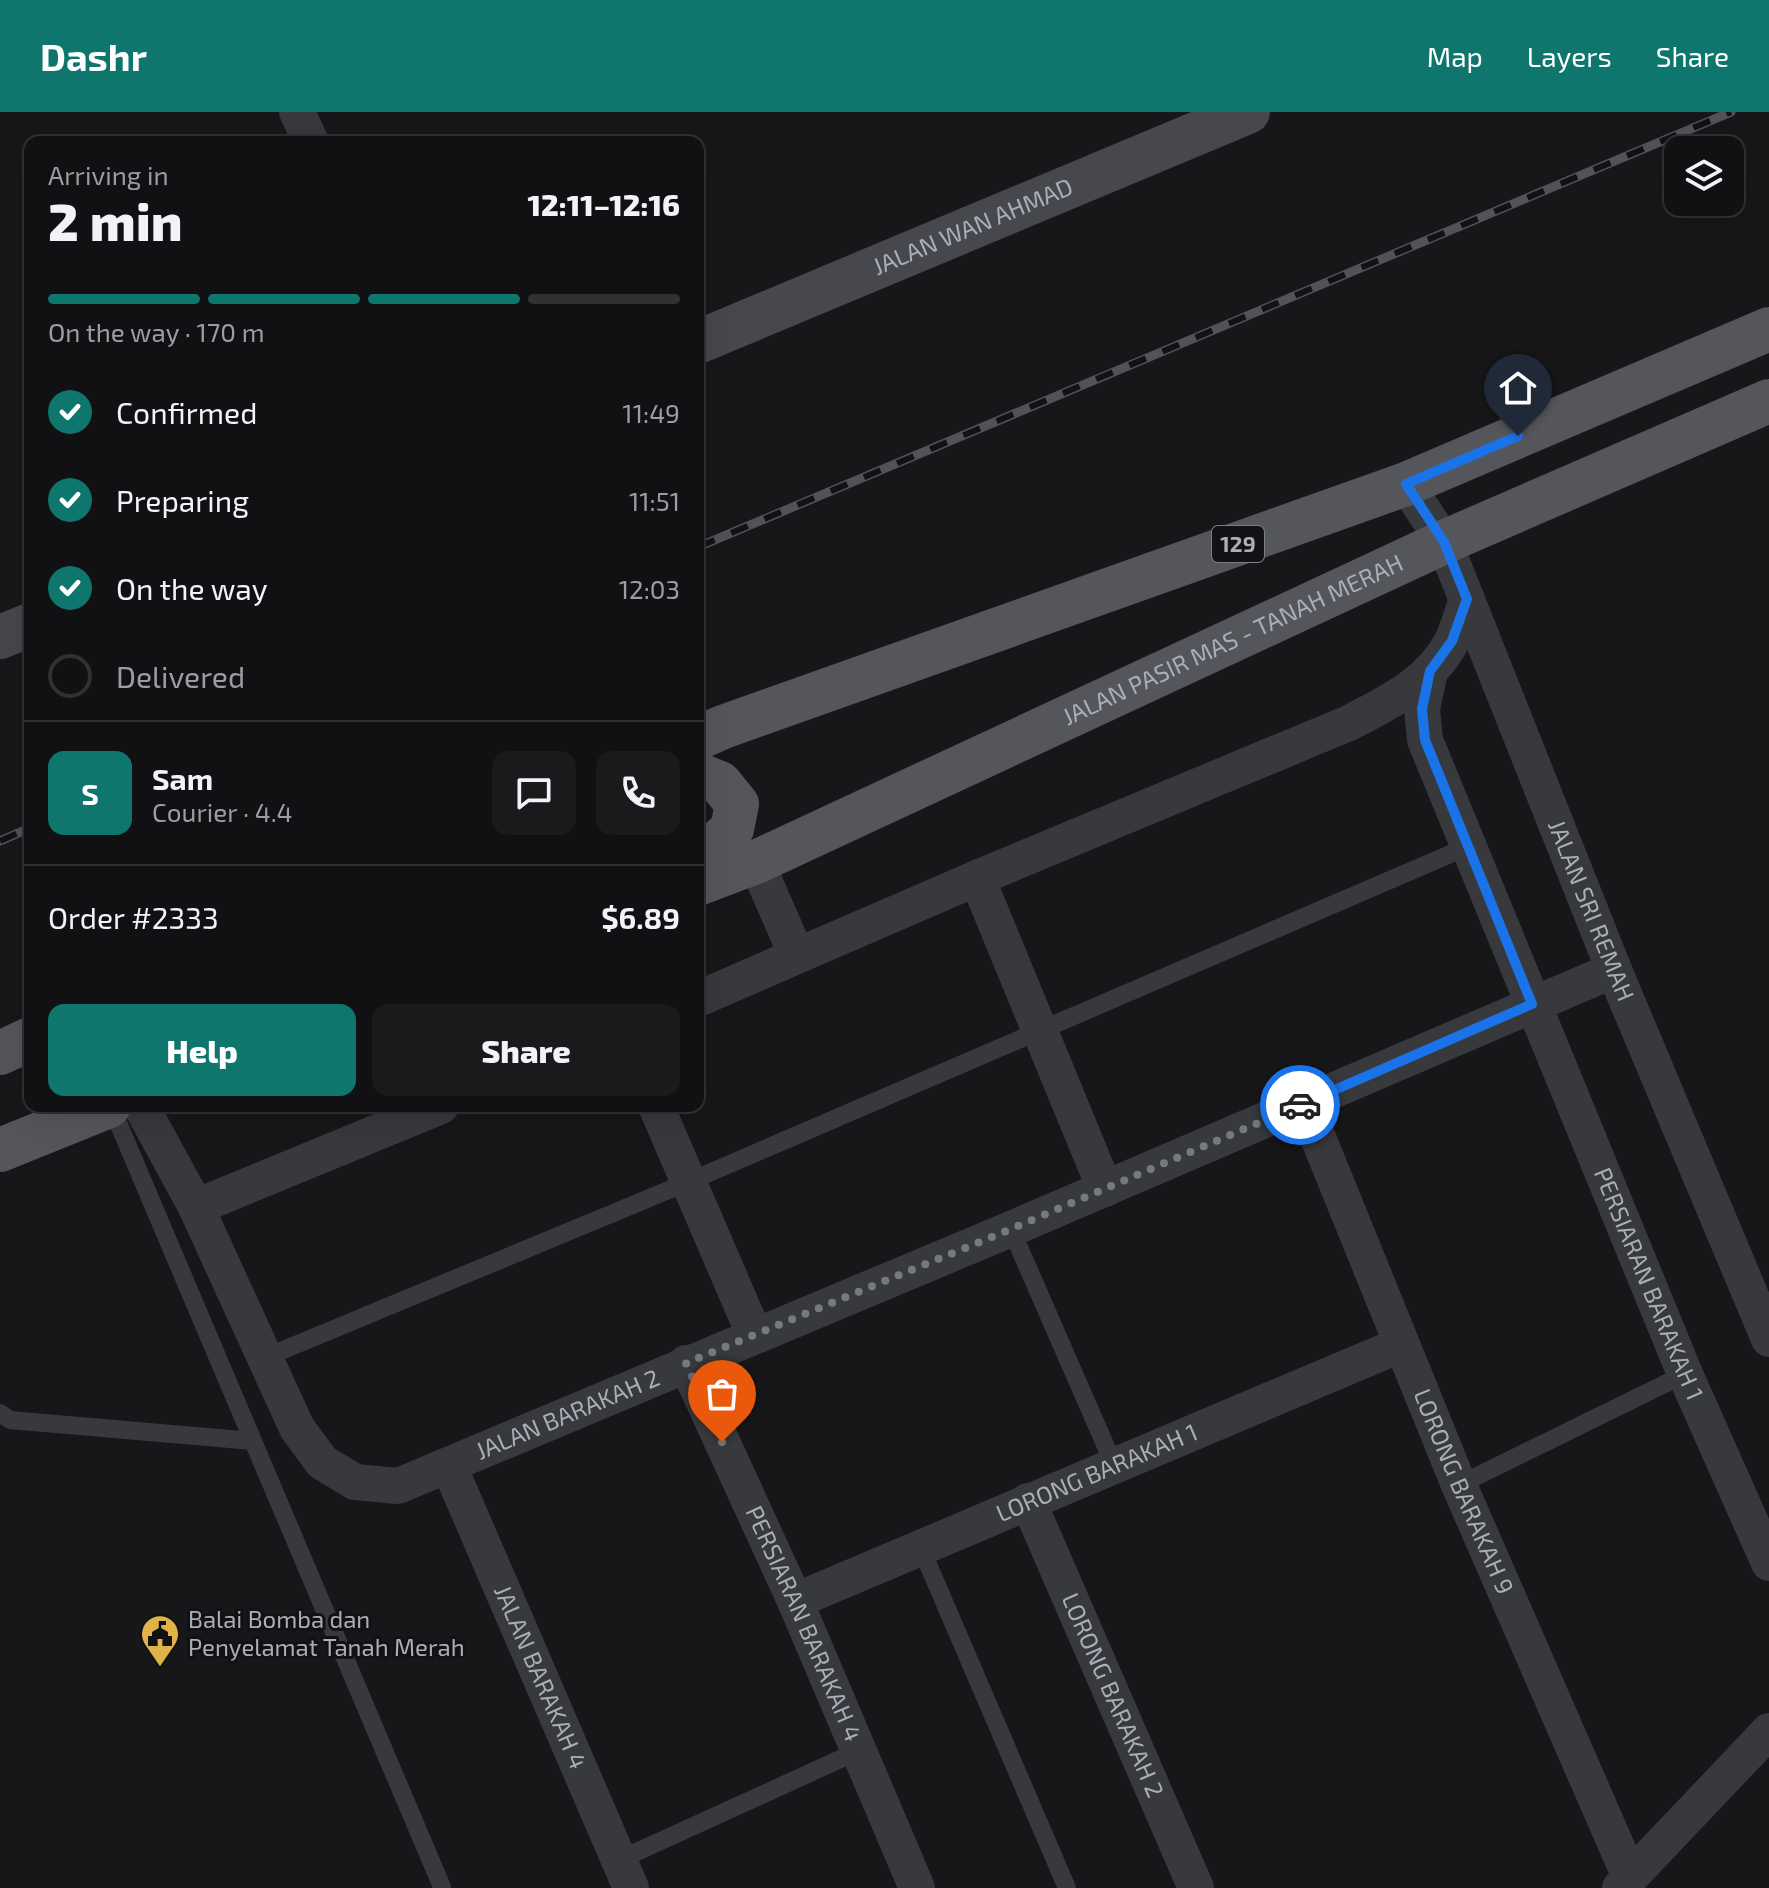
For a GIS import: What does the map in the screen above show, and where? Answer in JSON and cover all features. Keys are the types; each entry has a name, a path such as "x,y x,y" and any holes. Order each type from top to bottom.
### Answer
{"main road":[{"name":"129","path":"704,735 1406,484 1769,329"},
{"name":"JALAN PASIR MAS - TANAH MERAH","path":"704,882 756,862 1444,542 1769,401"},
{"path":"704,776 720,783 737,804 732,829 704,855"},
{"path":"0,1053 24,1042"},
{"path":"0,1150 95,1112"}],"street":[{"path":"297,112 308,136"},
{"name":"JALAN WAN AHMAD","path":"704,339 1248,112"},
{"name":"JALAN SRI REMAH","path":"1406,484 1444,542 1614,970 1769,1339"},
{"path":"704,996 977,878 1349,723 1402,695 1430,671 1452,641 1467,599"},
{"path":"0,637 24,627"},
{"name":"PERSIARAN BARAKAH 1","path":"1430,671 1422,709 1425,740 1685,1374 1769,1563"},
{"path":"756,862 797,956"},
{"path":"977,878 1105,1189"},
{"name":"JALAN BARAKAH 2","path":"264,1358 297,1428 322,1462 355,1482 398,1486 754,1334 1011,1229 1614,970"},
{"name":"LORONG BARAKAH 9","path":"1304,1103 1400,1345 1625,1882"},
{"path":"144,1112 196,1207 264,1358"},
{"path":"196,1207 426,1112"},
{"path":"659,1112 754,1334"},
{"name":"LORONG BARAKAH 1","path":"795,1601 1400,1345"},
{"name":"PERSIARAN BARAKAH 4","path":"686,1363 795,1601 917,1888"},
{"name":"JALAN BARAKAH 4","path":"449,1466 625,1874"},
{"name":"LORONG BARAKAH 2","path":"1028,1501 1196,1888"},
{"path":"1625,1882 1769,1731"}],"lane":[{"path":"264,1358 688,1182 1469,846"},
{"path":"113,1112 442,1887"},
{"path":"1011,1229 1114,1465"},
{"path":"1459,1485 1685,1374"},
{"path":"0,1413 10,1420 253,1441"},
{"path":"921,1548 1067,1888"},
{"path":"625,1874 858,1751"}],"railway":[{"path":"704,544 1731,112"},
{"path":"0,841 24,831"}],"way so far":[{"path":"722,1442 686,1363 1300,1105"}],"place":[{"name":"Balai Bomba dan Penyelamat Tanah Merah","path":"160,1668"}],"route":[{"path":"1300,1105 1532,1004 1425,740 1422,709 1430,671 1452,641 1467,599 1444,542 1406,484 1518,436"}]}
